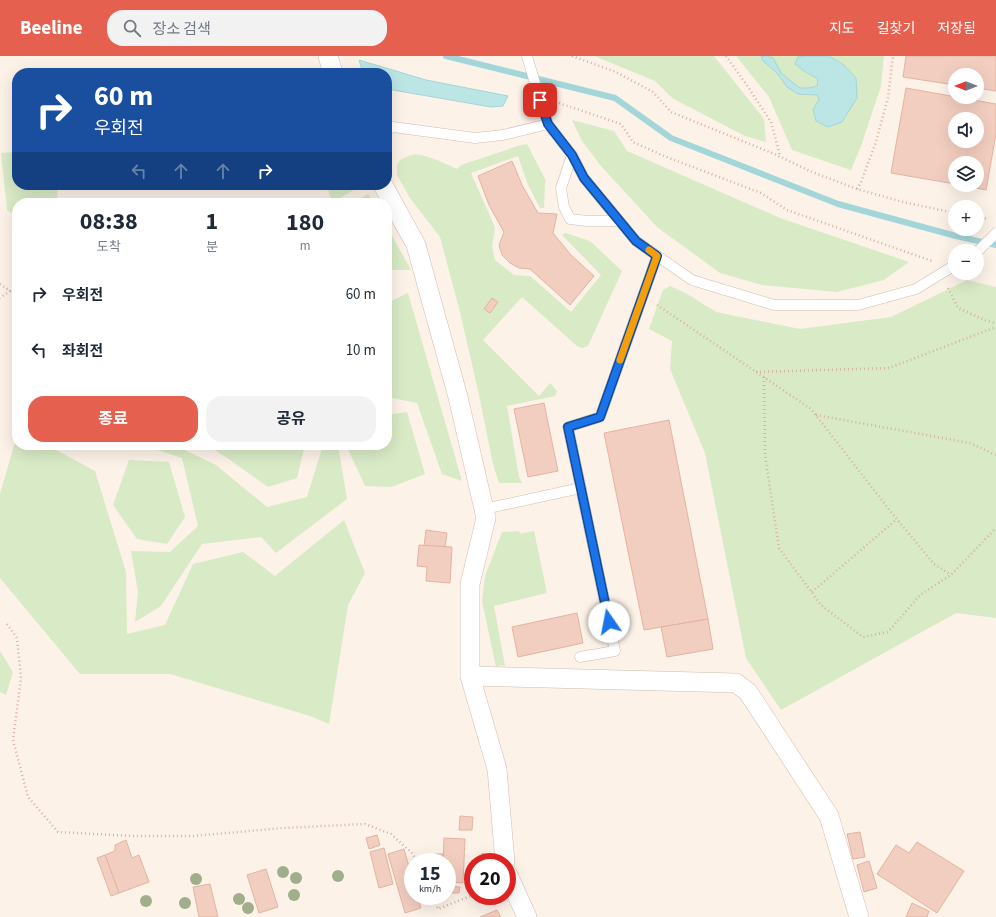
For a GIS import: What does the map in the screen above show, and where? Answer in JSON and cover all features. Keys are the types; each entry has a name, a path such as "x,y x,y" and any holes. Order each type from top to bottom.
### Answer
{"street":[{"path":"328,56 332,68"},
{"path":"392,202 416,246 458,396 486,518 470,584 470,676 497,769 504,853"},
{"path":"470,676 736,683 748,692 829,816 859,917"},
{"path":"516,893 527,917"}],"lane":[{"path":"527,56 548,124 572,155 584,178 636,241 692,280 774,305 858,305 916,289 948,270"},
{"path":"392,128 475,138 503,135 548,124"},
{"path":"572,155 561,188 564,207 570,219 587,221 619,221"},
{"path":"984,245 996,233"},
{"path":"580,657 615,651 568,427 600,417 657,256"},
{"path":"484,509 581,488"}],"path":[{"path":"572,56 616,72 653,92 671,112 780,157 812,172 857,189 903,202 948,212"},
{"path":"726,56 771,122 780,157"},
{"path":"857,189 875,144 888,98 893,56"},
{"path":"559,103 621,124 633,142 664,156 761,193 787,210 948,265"},
{"path":"942,273 958,308 987,321 996,323"},
{"path":"0,284 10,291 0,298"},
{"path":"643,295 811,409 934,564 951,575"},
{"path":"756,372 889,368 996,327"},
{"path":"764,377 765,455 779,548 821,605 863,637 888,632 920,595 951,575 996,528"},
{"path":"816,415 970,443 996,454"},
{"path":"812,592 897,519"},
{"path":"7,624 17,638 21,678 13,740 28,797 58,832 133,836 193,836 283,828 365,824 391,834 412,853"},
{"path":"436,905 438,909 448,905"}],"green space":[{"path":"594,56 714,56 764,119 766,142 745,136 672,98 655,81"},
{"path":"736,56 884,56 881,86 861,146 851,170 792,150 769,97"},
{"path":"572,120 614,131 627,151 780,218 909,262 884,280 837,292 762,285 720,273 657,227 601,166 582,141"},
{"path":"527,144 546,181 544,208 540,208 528,185 518,156 471,173 494,225 495,229 492,246 495,260 514,275 530,276 571,312 601,275 562,235 565,233 590,241 622,271 588,346 582,348 577,346 522,297 483,340 539,396 550,383 557,391 555,396 507,406 519,477 522,483 499,483 493,464 460,312 440,237 410,198 397,175 397,165 400,160 410,155 422,155 457,169 461,165"},
{"path":"12,152 12,190 58,190 57,198 12,198 12,214 7,210 1,153"},
{"path":"328,190 354,190 340,198 331,198"},
{"path":"368,194 370,198 361,198"},
{"path":"392,236 411,270 392,270"},
{"path":"967,280 996,287 996,618 956,613 781,710 746,658 705,453 670,369 672,341 649,329 663,290 670,286 689,295 716,312 800,329 891,317"},
{"path":"408,293 462,481 442,474 417,403 392,398 392,301"},
{"path":"407,412 425,474 391,487 365,486 348,450 392,450 392,414"},
{"path":"13,450 56,450 95,471 126,572 127,634 165,625 193,564 243,552 275,576 344,520 365,573 348,605 329,724 310,716 170,674 80,674 0,578 0,494"},
{"path":"157,450 184,450 216,465 267,507 307,497 321,450 339,450 347,499 276,553 261,537 202,544 161,606 135,622 138,592 131,551 170,552 198,526 182,458"},
{"path":"215,450 304,450 297,478 268,487"},
{"path":"129,460 169,462 185,517 167,544 137,539 113,505"},
{"path":"519,531 520,534 534,531 547,593 494,606 505,666 501,665 496,667 482,601 485,576 502,532"},
{"path":"0,651 13,672 6,695 0,692"}],"water":[{"path":"761,56 773,58 782,74 800,88 809,88 817,86 818,79 795,64 798,57 829,56 844,65 856,78 857,98 842,122 828,127 816,121 813,110 819,99 817,95 798,94 787,87 777,73 763,61"},
{"path":"359,60 386,68 361,68"},
{"path":"392,70 426,80 508,96 503,106 491,107 392,90"}],"building":[{"path":"906,56 996,56 996,91 984,89 984,68 948,68 948,84 903,77"},
{"path":"906,88 948,95 948,104 984,104 984,102 996,104 996,134 986,190 984,190 984,156 948,156 948,183 891,173"},
{"path":"512,161 522,185 538,213 557,214 553,233 571,255 594,276 570,305 530,269 519,268 510,263 502,255 499,245 504,232 489,205 478,176"},
{"path":"492,298 498,302 490,313 484,309"},
{"path":"544,403 558,471 528,477 514,409"},
{"path":"669,420 708,619 644,630 604,433"},
{"path":"426,530 447,533 445,547 424,546"},
{"path":"419,545 452,547 450,583 426,581 427,567 417,566"},
{"path":"577,613 583,643 518,657 512,627"},
{"path":"708,619 713,649 667,657 661,627"},
{"path":"460,816 473,817 472,830 459,830"},
{"path":"860,832 865,857 853,859 847,834"},
{"path":"377,835 380,845 369,849 366,838"},
{"path":"444,838 465,839 463,883 456,883 456,853 443,853"},
{"path":"126,840 132,858 139,855 149,882 119,893 105,855 115,851 115,845"},
{"path":"917,842 964,871 937,913 877,874 896,845 909,853"},
{"path":"384,848 393,884 379,888 370,852"},
{"path":"404,849 404,905 420,905 421,908 405,913 388,854"},
{"path":"105,855 119,893 111,896 97,858"},
{"path":"869,861 877,888 864,892 857,865"},
{"path":"266,869 278,907 259,913 247,875"},
{"path":"210,884 218,917 199,917 193,887"},
{"path":"456,887 460,887 459,893 456,893"},
{"path":"912,903 929,911 927,917 906,917"},
{"path":"497,910 501,917 480,917"}],"waterway":[{"path":"446,56 615,98 671,138 838,204 956,236 996,245"}],"slow traffic":[{"path":"620,360 657,256 649,250"}],"route":[{"path":"540,100 548,124 572,155 584,178 636,241 657,256 600,417 568,427 609,622"}]}
